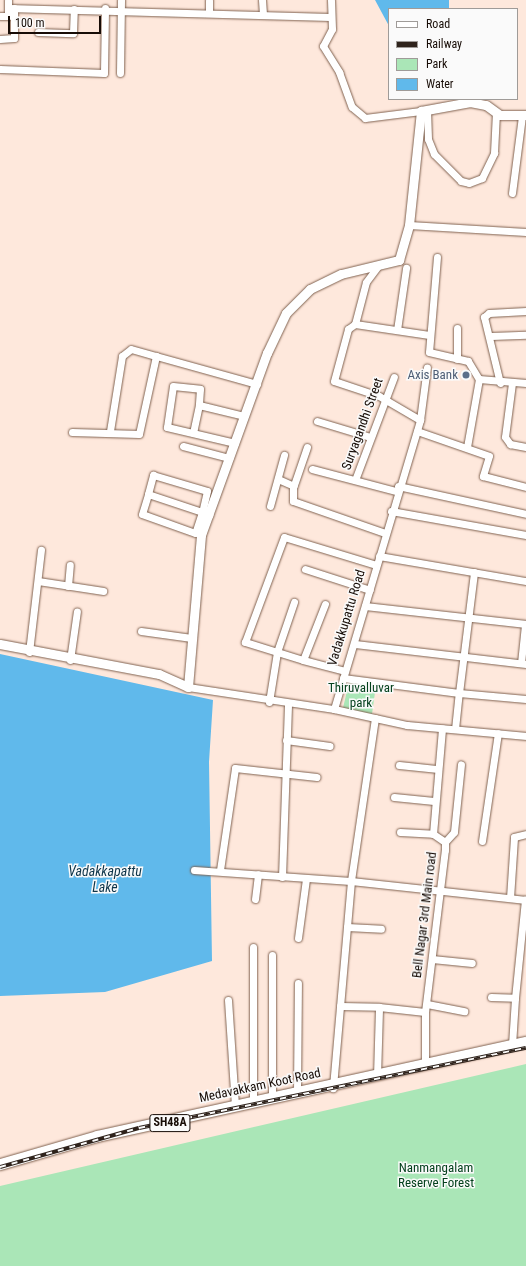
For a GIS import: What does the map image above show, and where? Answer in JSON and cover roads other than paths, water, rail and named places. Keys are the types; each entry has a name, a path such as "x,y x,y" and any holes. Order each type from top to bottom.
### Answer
{"main road":[{"name":"Medavakkam Koot Road","path":"0,1164 94,1137 253,1101 297,1092 335,1087 425,1064 526,1042"},
{"name":"SH48A","path":"0,1168 139,1130 335,1087"}],"street":[{"path":"0,39 14,38 11,8 8,0"},
{"path":"120,73 121,0"},
{"path":"209,0 209,12"},
{"path":"262,0 263,14"},
{"path":"331,0 330,17 332,28 323,46 324,51 339,72 346,97 359,115 365,118 470,102 486,105 496,112 524,115 512,193"},
{"path":"11,8 105,8 121,10 330,17"},
{"path":"0,16 8,16 11,8"},
{"path":"0,70 104,73 105,8"},
{"path":"38,32 73,33 74,9"},
{"path":"424,110 428,139 434,154 461,180 469,183 482,178 494,153 496,112"},
{"path":"188,687 198,534 212,492 235,443 267,353 297,299 340,274 399,260 409,225 424,110"},
{"path":"409,225 526,232"},
{"path":"437,257 429,335 429,352 473,364 479,380 467,447"},
{"path":"379,265 366,282 355,324 348,329 334,381 385,399 420,420"},
{"path":"398,330 406,268"},
{"path":"500,383 491,336 484,317 489,313 526,311"},
{"path":"355,324 429,335"},
{"path":"457,359 458,328"},
{"path":"491,336 526,335"},
{"path":"110,431 122,356 131,349 257,384"},
{"path":"72,432 110,431 139,434 156,356"},
{"name":"Vadakkupattu Road","path":"334,709 344,674 355,644 397,488 420,420 427,367"},
{"name":"Suryagandhi Street","path":"355,480 394,377"},
{"path":"479,380 512,384 526,383"},
{"path":"512,384 505,437 510,444 526,447"},
{"path":"193,433 202,390 173,386 165,425 193,433 235,443"},
{"path":"199,405 244,416"},
{"path":"317,421 370,437"},
{"path":"417,431 467,447 489,456 483,476 526,487"},
{"path":"183,446 229,458"},
{"path":"307,447 292,495 296,503 385,533"},
{"path":"270,506 284,455"},
{"path":"312,469 355,480 526,514"},
{"path":"198,534 142,514 154,475 212,492"},
{"path":"278,479 294,486"},
{"path":"148,494 205,513"},
{"path":"391,511 526,535"},
{"path":"376,565 290,536 280,540 244,637 248,645 277,652 344,674 459,693 526,699"},
{"path":"29,652 41,550"},
{"path":"379,556 526,582"},
{"path":"68,586 70,565"},
{"path":"304,569 370,590"},
{"path":"455,729 474,572"},
{"path":"38,581 103,591"},
{"path":"269,702 277,652 294,602"},
{"path":"303,660 325,604"},
{"path":"355,644 524,664 526,624 468,620 365,606"},
{"path":"70,660 77,611"},
{"path":"141,631 192,638"},
{"path":"0,644 29,652 70,660 159,674 188,687 269,702 334,709 375,718 442,728 526,736"},
{"path":"282,877 288,704"},
{"path":"335,1087 340,1006 351,881 375,718"},
{"name":"Bell Nagar 3rd Main road","path":"425,1064 425,1012 441,889 445,842 433,834 436,769 442,728"},
{"path":"482,841 498,734"},
{"path":"286,740 330,746"},
{"path":"445,842 454,832 461,764"},
{"path":"399,765 436,769"},
{"path":"220,870 235,768 286,772 317,777"},
{"path":"394,797 434,801"},
{"path":"400,832 433,834"},
{"path":"510,898 514,837 526,834"},
{"path":"194,870 220,870 282,877 351,881 441,889 525,900 512,1044"},
{"path":"255,899 258,874"},
{"path":"298,938 306,879"},
{"path":"347,927 381,929"},
{"path":"253,947 253,1101"},
{"path":"272,955 272,1098"},
{"path":"432,960 472,963"},
{"path":"297,1092 298,984"},
{"path":"491,997 515,998"},
{"path":"228,1000 235,1106"},
{"path":"427,1004 464,1011"},
{"path":"340,1006 379,1007 425,1012"},
{"path":"377,1076 379,1007"}],"water":[{"path":"375,0 449,0 449,8 388,8 388,24"},
{"name":"Vadakkapattu Lake","path":"0,654 213,700 209,762 212,961 105,992 0,996"}],"railway":[{"path":"0,1167 139,1128 526,1048"}],"place":[{"name":"Axis Bank","path":"466,375"}],"park label":[{"name":"Thiruvalluvar park","path":"361,696"},
{"name":"Nanmangalam Reserve Forest","path":"436,1176"}]}
